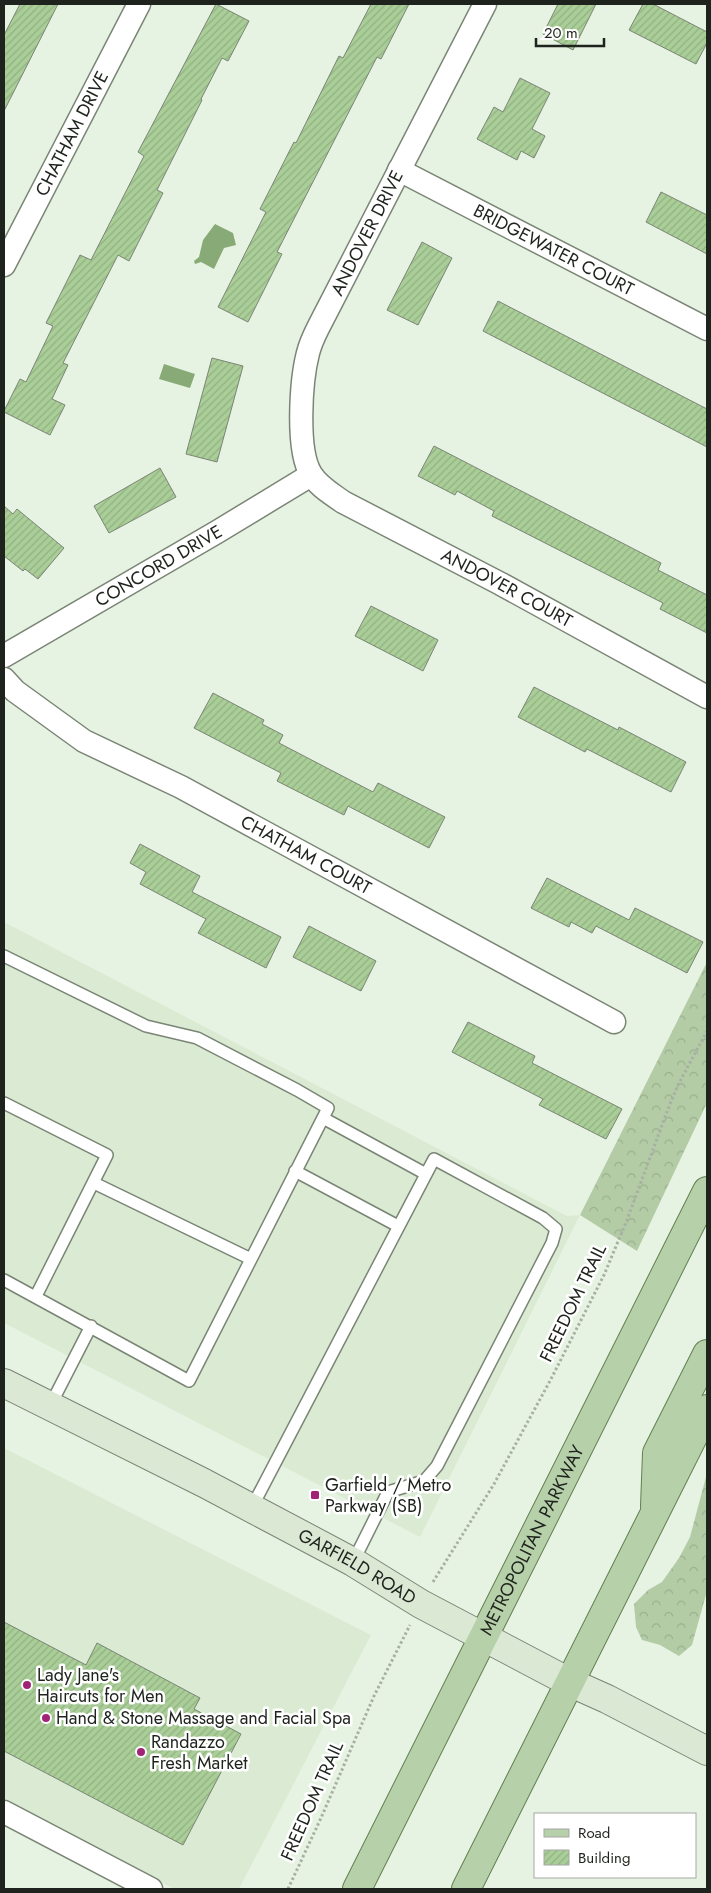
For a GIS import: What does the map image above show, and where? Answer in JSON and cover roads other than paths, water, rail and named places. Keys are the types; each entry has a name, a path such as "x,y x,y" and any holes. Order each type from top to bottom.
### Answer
{"main road":[{"name":"METROPOLITAN PARKWAY","path":"357,1889 707,1191"},
{"path":"655,1515 657,1453 707,1354"},
{"name":"GARFIELD ROAD","path":"4,1383 353,1562 421,1604 569,1682 607,1699 707,1751"},
{"path":"466,1889 707,1410"}],"street":[{"name":"CHATHAM DRIVE","path":"4,265 139,4"},
{"name":"ANDOVER DRIVE","path":"311,474 304,454 302,429 302,394 308,353 318,328 485,4"},
{"name":"BRIDGEWATER COURT","path":"399,170 707,329"},
{"name":"CONCORD DRIVE","path":"4,656 217,532 311,474"},
{"name":"ANDOVER COURT","path":"311,474 342,502 501,584 707,697"},
{"name":"CHATHAM COURT","path":"4,679 28,701 84,741 181,787 614,1022"},
{"path":"4,1812 151,1889"}],"lane":[{"path":"4,956 146,1026 197,1038 328,1108 189,1380 4,1280"},
{"path":"4,1103 107,1155 36,1296"},
{"path":"323,1118 426,1174"},
{"path":"251,1509 434,1159 543,1218 556,1229 552,1242 437,1466 424,1481 388,1492 353,1562"},
{"path":"295,1171 398,1226"},
{"path":"94,1183 252,1259"},
{"path":"50,1406 92,1326"}],"place":[{"name":"Garfield / Metro Parkway (SB)","path":"315,1495"},
{"name":"Lady Jane's Haircuts for Men","path":"27,1685"},
{"name":"Hand & Stone Massage and Facial Spa","path":"46,1718"},
{"name":"Randazzo Fresh Market","path":"141,1752"}]}
